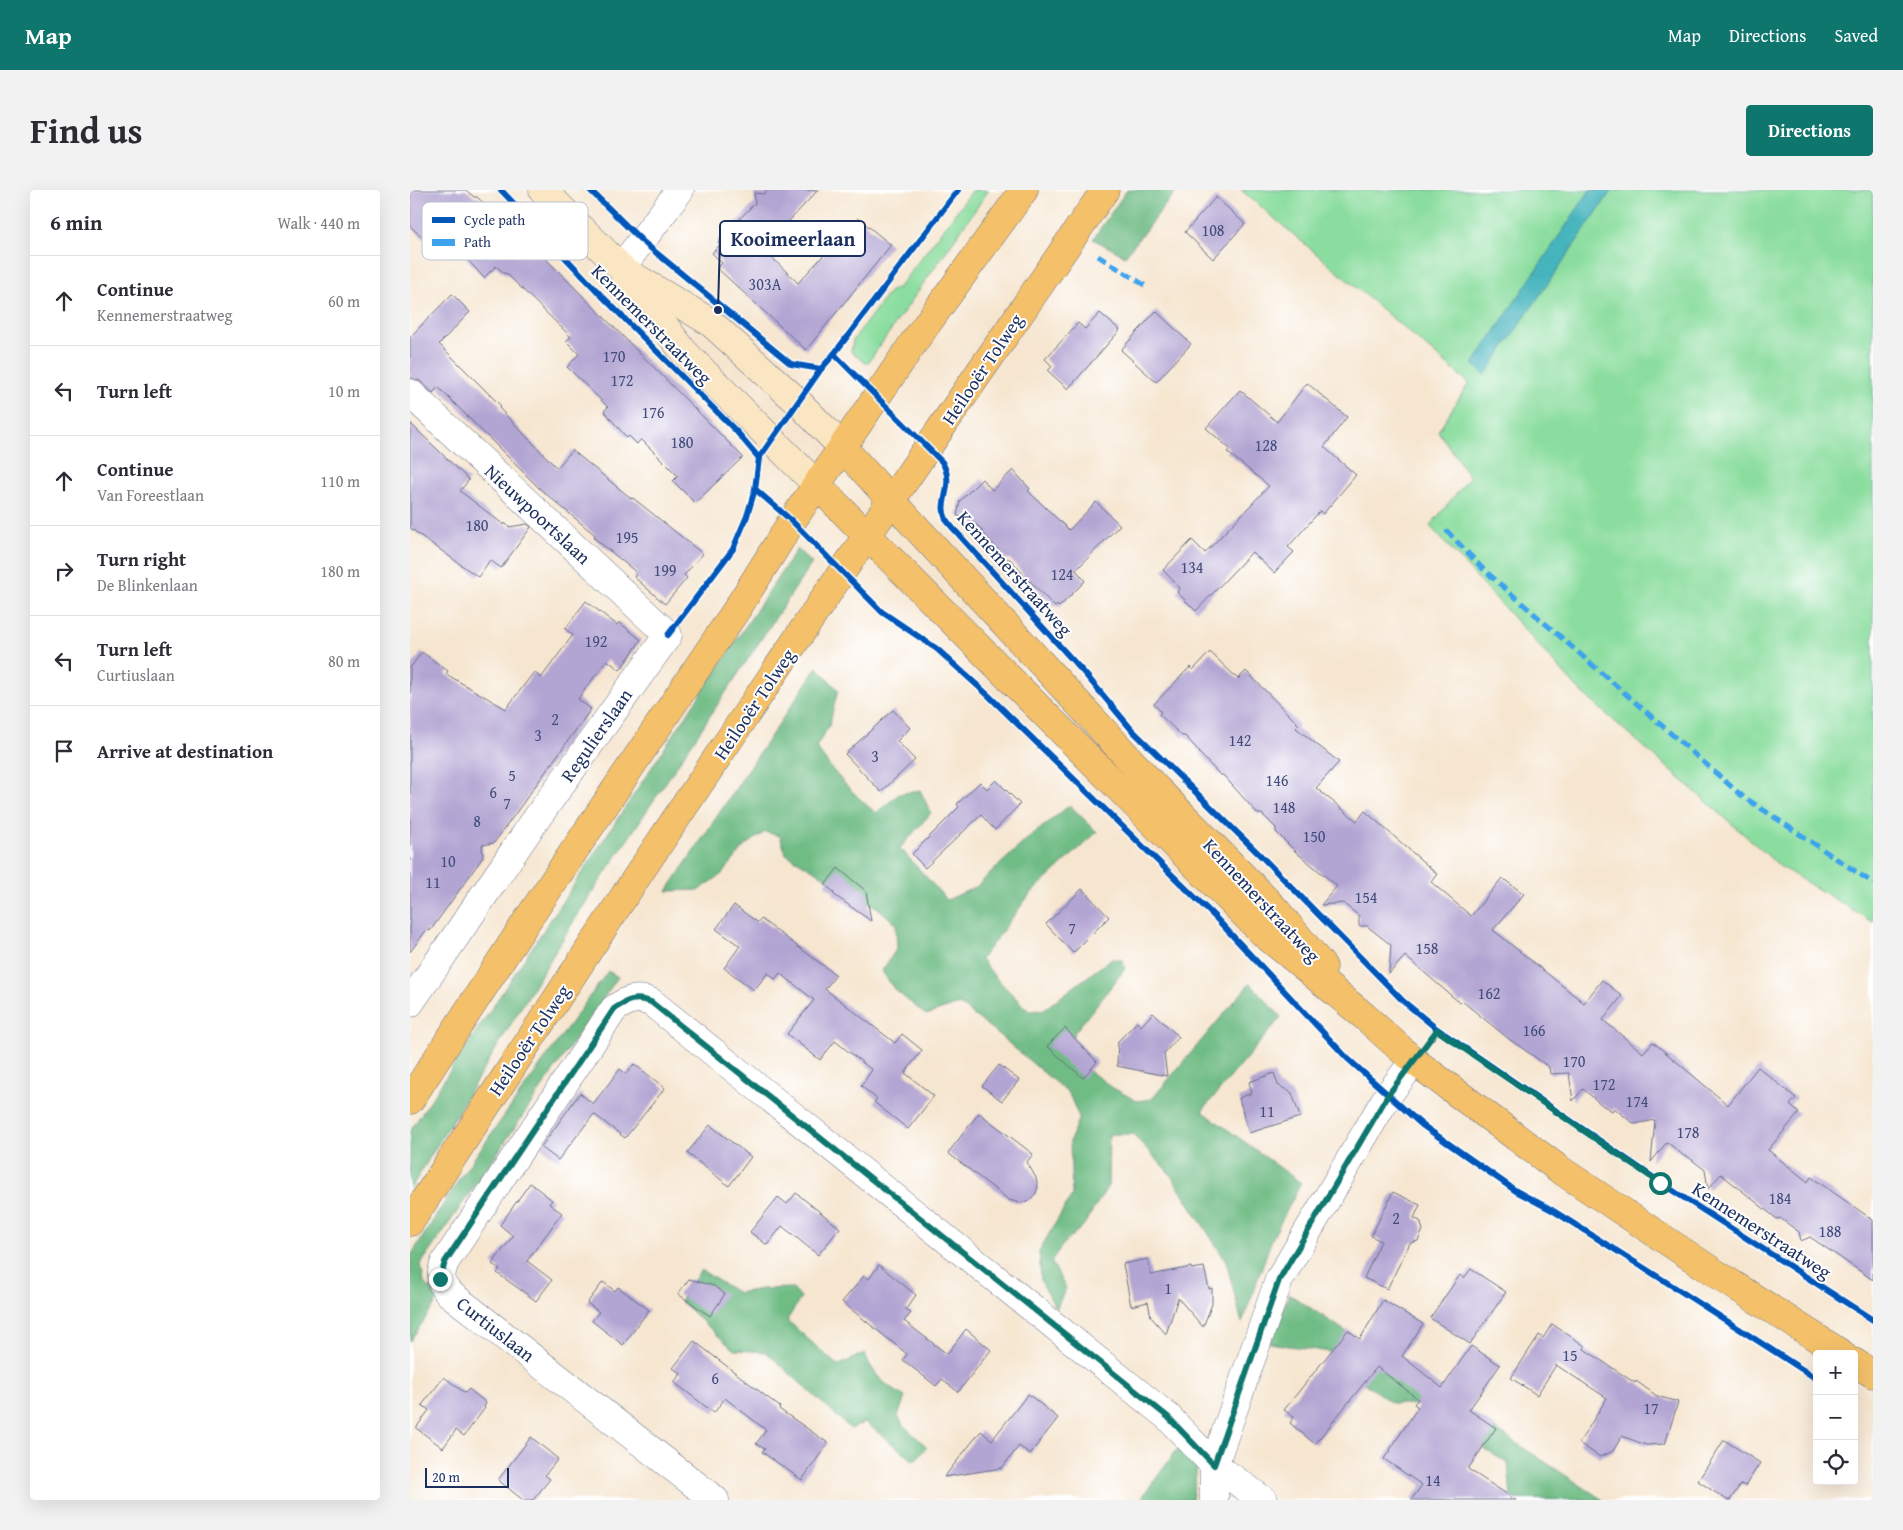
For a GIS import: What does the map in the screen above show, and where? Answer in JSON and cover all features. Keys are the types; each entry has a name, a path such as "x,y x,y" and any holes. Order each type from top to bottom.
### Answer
{"main road":[{"name":"Kennemerstraatweg","path":"543,190 555,202"},
{"path":"410,1100 520,931 737,609 792,521 916,339 1024,190"},
{"name":"Heilooër Tolweg","path":"410,1222 644,866 1105,190"},
{"name":"Kennemerstraatweg","path":"588,236 620,268 684,352 1264,934 1364,1016 1414,1061 1559,1169 1715,1273 1836,1350"},
{"name":"Kennemerstraatweg","path":"620,268 710,322 798,402 843,448 1157,789 1276,910 1364,1016"},
{"path":"1858,1365 1873,1374"}],"street":[{"path":"620,268 680,190"},
{"name":"Nieuwpoortslaan","path":"410,393 668,634"},
{"name":"Regulierslaan","path":"410,1003 534,822 668,634"},
{"name":"Curtiuslaan","path":"715,1500 449,1293 443,1287 440,1279 445,1262 614,1009 634,998 651,1002 1168,1417 1214,1465"},
{"path":"1214,1500 1214,1465 1279,1280 1388,1095 1414,1061"},
{"path":"1214,1465 1263,1500"}],"green space":[{"path":"973,190 989,190 867,364 851,352 853,340 890,291 899,287"},
{"path":"1127,190 1177,190 1125,256 1093,239"},
{"path":"1241,190 1873,190 1873,922 1781,867 1579,690 1430,526 1470,477 1438,431 1469,383"},
{"path":"797,549 812,563 578,914 410,1190 410,1131"},
{"path":"817,667 838,690 829,726 816,747 843,782 876,813 899,794 920,790 931,813 900,848 947,900 976,887 1025,841 1070,805 1097,832 1030,894 981,959 995,977 1029,1011 1043,1010 1111,959 1122,960 1125,969 1074,1033 1069,1049 1077,1062 1113,1088 1137,1101 1152,1099 1250,983 1281,1017 1202,1111 1301,1183 1272,1239 1242,1323 1226,1261 1170,1174 1133,1134 1109,1134 1108,1186 1083,1226 1064,1243 1051,1261 1066,1288 1056,1309 1041,1281 1039,1251 1072,1195 1070,1141 1079,1117 1069,1094 959,1004 926,1015 894,989 882,971 897,948 896,924 878,908 786,854 780,836 765,832 746,845 722,874 699,890 667,891"},
{"path":"608,971 618,977 421,1264 424,1283 440,1297 410,1341 410,1257 462,1175"},
{"path":"701,1270 738,1293 762,1289 792,1288 801,1298 787,1320 838,1366 864,1353 880,1379 905,1397 898,1416 903,1425 927,1447 914,1461 865,1422 851,1429 766,1352 734,1350 680,1301"},
{"path":"1289,1294 1603,1500 1511,1499 1508,1463 1439,1423 1429,1406 1392,1403 1358,1379 1330,1352 1269,1343"},
{"path":"1179,1447 1198,1462 1192,1500 1140,1500"}],"water":[{"path":"1590,190 1612,190 1485,375 1473,364"}],"building":[{"path":"410,190 466,190 482,202 422,202 422,237 410,226"},
{"path":"767,190 818,190 763,249 798,283 858,218 891,245 806,350 717,268 722,263 712,253 720,245 718,243 720,239 755,203 754,193 764,194"},
{"path":"1216,197 1245,224 1213,259 1185,232"},
{"path":"468,260 547,260 743,457 695,503 673,481 678,476 641,439 637,444 629,436 627,438 604,411 608,407 567,367 579,354 566,341 571,337 506,273 496,266 484,278"},
{"path":"452,294 470,312 439,344 501,406 499,408 557,468 572,450 703,554 684,575 687,578 665,604 634,577 637,573 594,538 595,535 539,488 438,387 433,393 420,381 410,378 410,337"},
{"path":"1156,311 1191,344 1156,382 1121,350"},
{"path":"1100,313 1120,330 1068,389 1048,371 1052,366 1045,359 1078,323 1085,329"},
{"path":"1307,383 1347,417 1324,447 1356,475 1323,514 1320,511 1288,547 1294,552 1274,573 1252,552 1196,611 1177,592 1180,588 1163,570 1192,540 1205,553 1269,486 1227,452 1230,449 1206,428 1240,390 1277,422"},
{"path":"410,423 469,480 460,491 504,525 505,523 509,527 527,524 531,527 501,568 490,560 478,577 410,528"},
{"path":"1013,470 1030,489 1028,491 1069,530 1096,502 1120,525 1076,570 1085,581 1059,607 1057,605 1055,607 1030,581 1024,582 1023,574 1010,559 1006,559 982,530 968,517 957,516 960,501 982,479 992,490"},
{"path":"586,601 617,625 619,622 641,640 620,670 607,660 578,699 591,709 494,843 482,845 483,857 430,931 427,929 410,952 410,668 422,652 448,671 446,674 506,709 534,672 541,678 573,635 565,629"},
{"path":"1210,652 1238,679 1246,671 1299,725 1296,728 1339,762 1316,788 1357,821 1365,811 1437,874 1431,882 1471,916 1502,878 1524,894 1493,930 1584,1003 1602,980 1622,996 1603,1020 1643,1053 1653,1042 1728,1105 1758,1067 1796,1098 1790,1105 1799,1113 1768,1150 1808,1182 1811,1177 1873,1220 1873,1280 1810,1237 1801,1241 1799,1232 1780,1218 1777,1219 1721,1174 1708,1189 1705,1170 1667,1142 1651,1162 1655,1120 1634,1124 1614,1108 1612,1111 1602,1105 1583,1089 1573,1101 1569,1073 1550,1074 1549,1067 1509,1039 1462,1001 1460,1003 1405,956 1389,974 1391,945 1367,926 1359,926 1359,916 1343,903 1321,905 1337,886 1296,852 1276,832 1276,828 1262,814 1258,814 1185,736 1182,736 1159,714 1161,712 1154,704 1190,667 1193,670"},
{"path":"893,710 910,728 897,741 915,760 881,792 845,754"},
{"path":"996,780 1020,804 995,830 981,815 925,868 912,854 959,807 957,804 980,782 987,789"},
{"path":"838,868 866,891 871,921 833,894 834,892 825,885"},
{"path":"1082,889 1109,917 1073,953 1046,924"},
{"path":"734,905 757,922 761,919 836,975 825,989 895,1043 902,1034 922,1050 905,1073 934,1096 908,1129 874,1102 877,1099 861,1086 872,1070 835,1041 820,1060 787,1034 814,1000 780,973 775,979 768,973 754,990 724,968 740,946 716,929"},
{"path":"1153,1013 1179,1037 1164,1053 1167,1076 1117,1066 1118,1041 1137,1022 1141,1026"},
{"path":"1065,1028 1097,1062 1083,1078 1047,1046"},
{"path":"634,1064 665,1088 625,1138 594,1114 558,1160 541,1147 580,1093 593,1104 620,1069 626,1074"},
{"path":"999,1065 1019,1080 1002,1101 982,1086"},
{"path":"1274,1073 1278,1085 1292,1093 1300,1117 1249,1133 1239,1098 1252,1093 1249,1082"},
{"path":"979,1113 1033,1154 1027,1162 1036,1178 1038,1187 1030,1200 1020,1203 1009,1200 948,1153"},
{"path":"710,1125 751,1157 729,1186 687,1153"},
{"path":"530,1183 552,1200 549,1204 562,1213 527,1261 552,1280 536,1301 497,1273 500,1269 492,1264 513,1236 500,1225"},
{"path":"1393,1192 1420,1205 1414,1218 1420,1221 1423,1230 1418,1241 1410,1243 1387,1289 1364,1278 1381,1241 1371,1236"},
{"path":"796,1193 840,1228 818,1255 782,1226 767,1245 750,1232 778,1197 787,1204"},
{"path":"1148,1259 1151,1275 1191,1267 1192,1269 1204,1267 1209,1289 1212,1288 1212,1304 1203,1327 1178,1298 1166,1334 1151,1317 1148,1302 1131,1306 1123,1264"},
{"path":"879,1265 916,1295 906,1309 911,1313 904,1321 947,1354 966,1329 991,1350 958,1392 942,1379 936,1386 903,1360 907,1354 842,1302 864,1276 869,1279"},
{"path":"1471,1269 1506,1292 1470,1344 1430,1318 1460,1275 1464,1278"},
{"path":"689,1279 714,1286 725,1294 710,1316 678,1294"},
{"path":"603,1282 615,1291 618,1287 649,1310 623,1345 592,1321 599,1312 587,1303"},
{"path":"1383,1300 1423,1324 1402,1356 1442,1388 1471,1346 1500,1365 1469,1410 1496,1428 1468,1469 1516,1500 1411,1500 1422,1485 1384,1459 1418,1407 1414,1404 1418,1399 1377,1367 1315,1444 1290,1423 1294,1417 1284,1410 1348,1330 1360,1339"},
{"path":"1552,1324 1585,1346 1584,1349 1635,1383 1636,1381 1657,1396 1678,1402 1665,1444 1646,1445 1622,1436 1613,1451 1600,1457 1579,1443 1607,1398 1556,1365 1537,1395 1511,1378 1539,1335 1543,1338"},
{"path":"694,1341 780,1407 779,1409 828,1443 802,1480 762,1452 765,1449 756,1444 766,1430 725,1398 714,1413 674,1382 681,1374 673,1368"},
{"path":"444,1377 465,1393 469,1389 486,1403 485,1408 464,1436 456,1430 443,1448 416,1428 429,1410 422,1405"},
{"path":"1028,1394 1058,1418 1030,1454 1019,1446 1002,1468 944,1477 981,1431 992,1440"},
{"path":"531,1437 558,1459 545,1475 550,1479 533,1500 523,1500 498,1480"},
{"path":"1724,1440 1760,1463 1745,1486 1741,1484 1730,1500 1727,1500 1698,1481"}],"marked path":[{"path":"1098,256 1146,286"},
{"path":"1446,530 1483,569 1741,795 1873,883"}],"cycle path":[{"path":"501,190 512,202"},
{"path":"590,190 642,241 791,364 821,369 834,354 942,462 947,478 944,513 951,526 1086,675 1132,730 1261,856 1403,1001 1437,1029 1661,1183 1873,1320"},
{"path":"834,354 958,190"},
{"path":"568,260 737,432 759,458"},
{"path":"759,458 821,369"},
{"path":"668,635 733,549 747,516 755,489 759,458"},
{"path":"755,489 792,521 882,612 937,649 989,696 1215,917 1347,1058 1422,1125 1516,1191 1552,1210 1813,1376"}],"place":[{"name":"Kooimeerlaan","path":"718,310"}],"route":[{"path":"440,1279 445,1262 614,1009 634,998 651,1002 1168,1417 1214,1465 1279,1280 1388,1095 1437,1030 1660,1183"}]}
